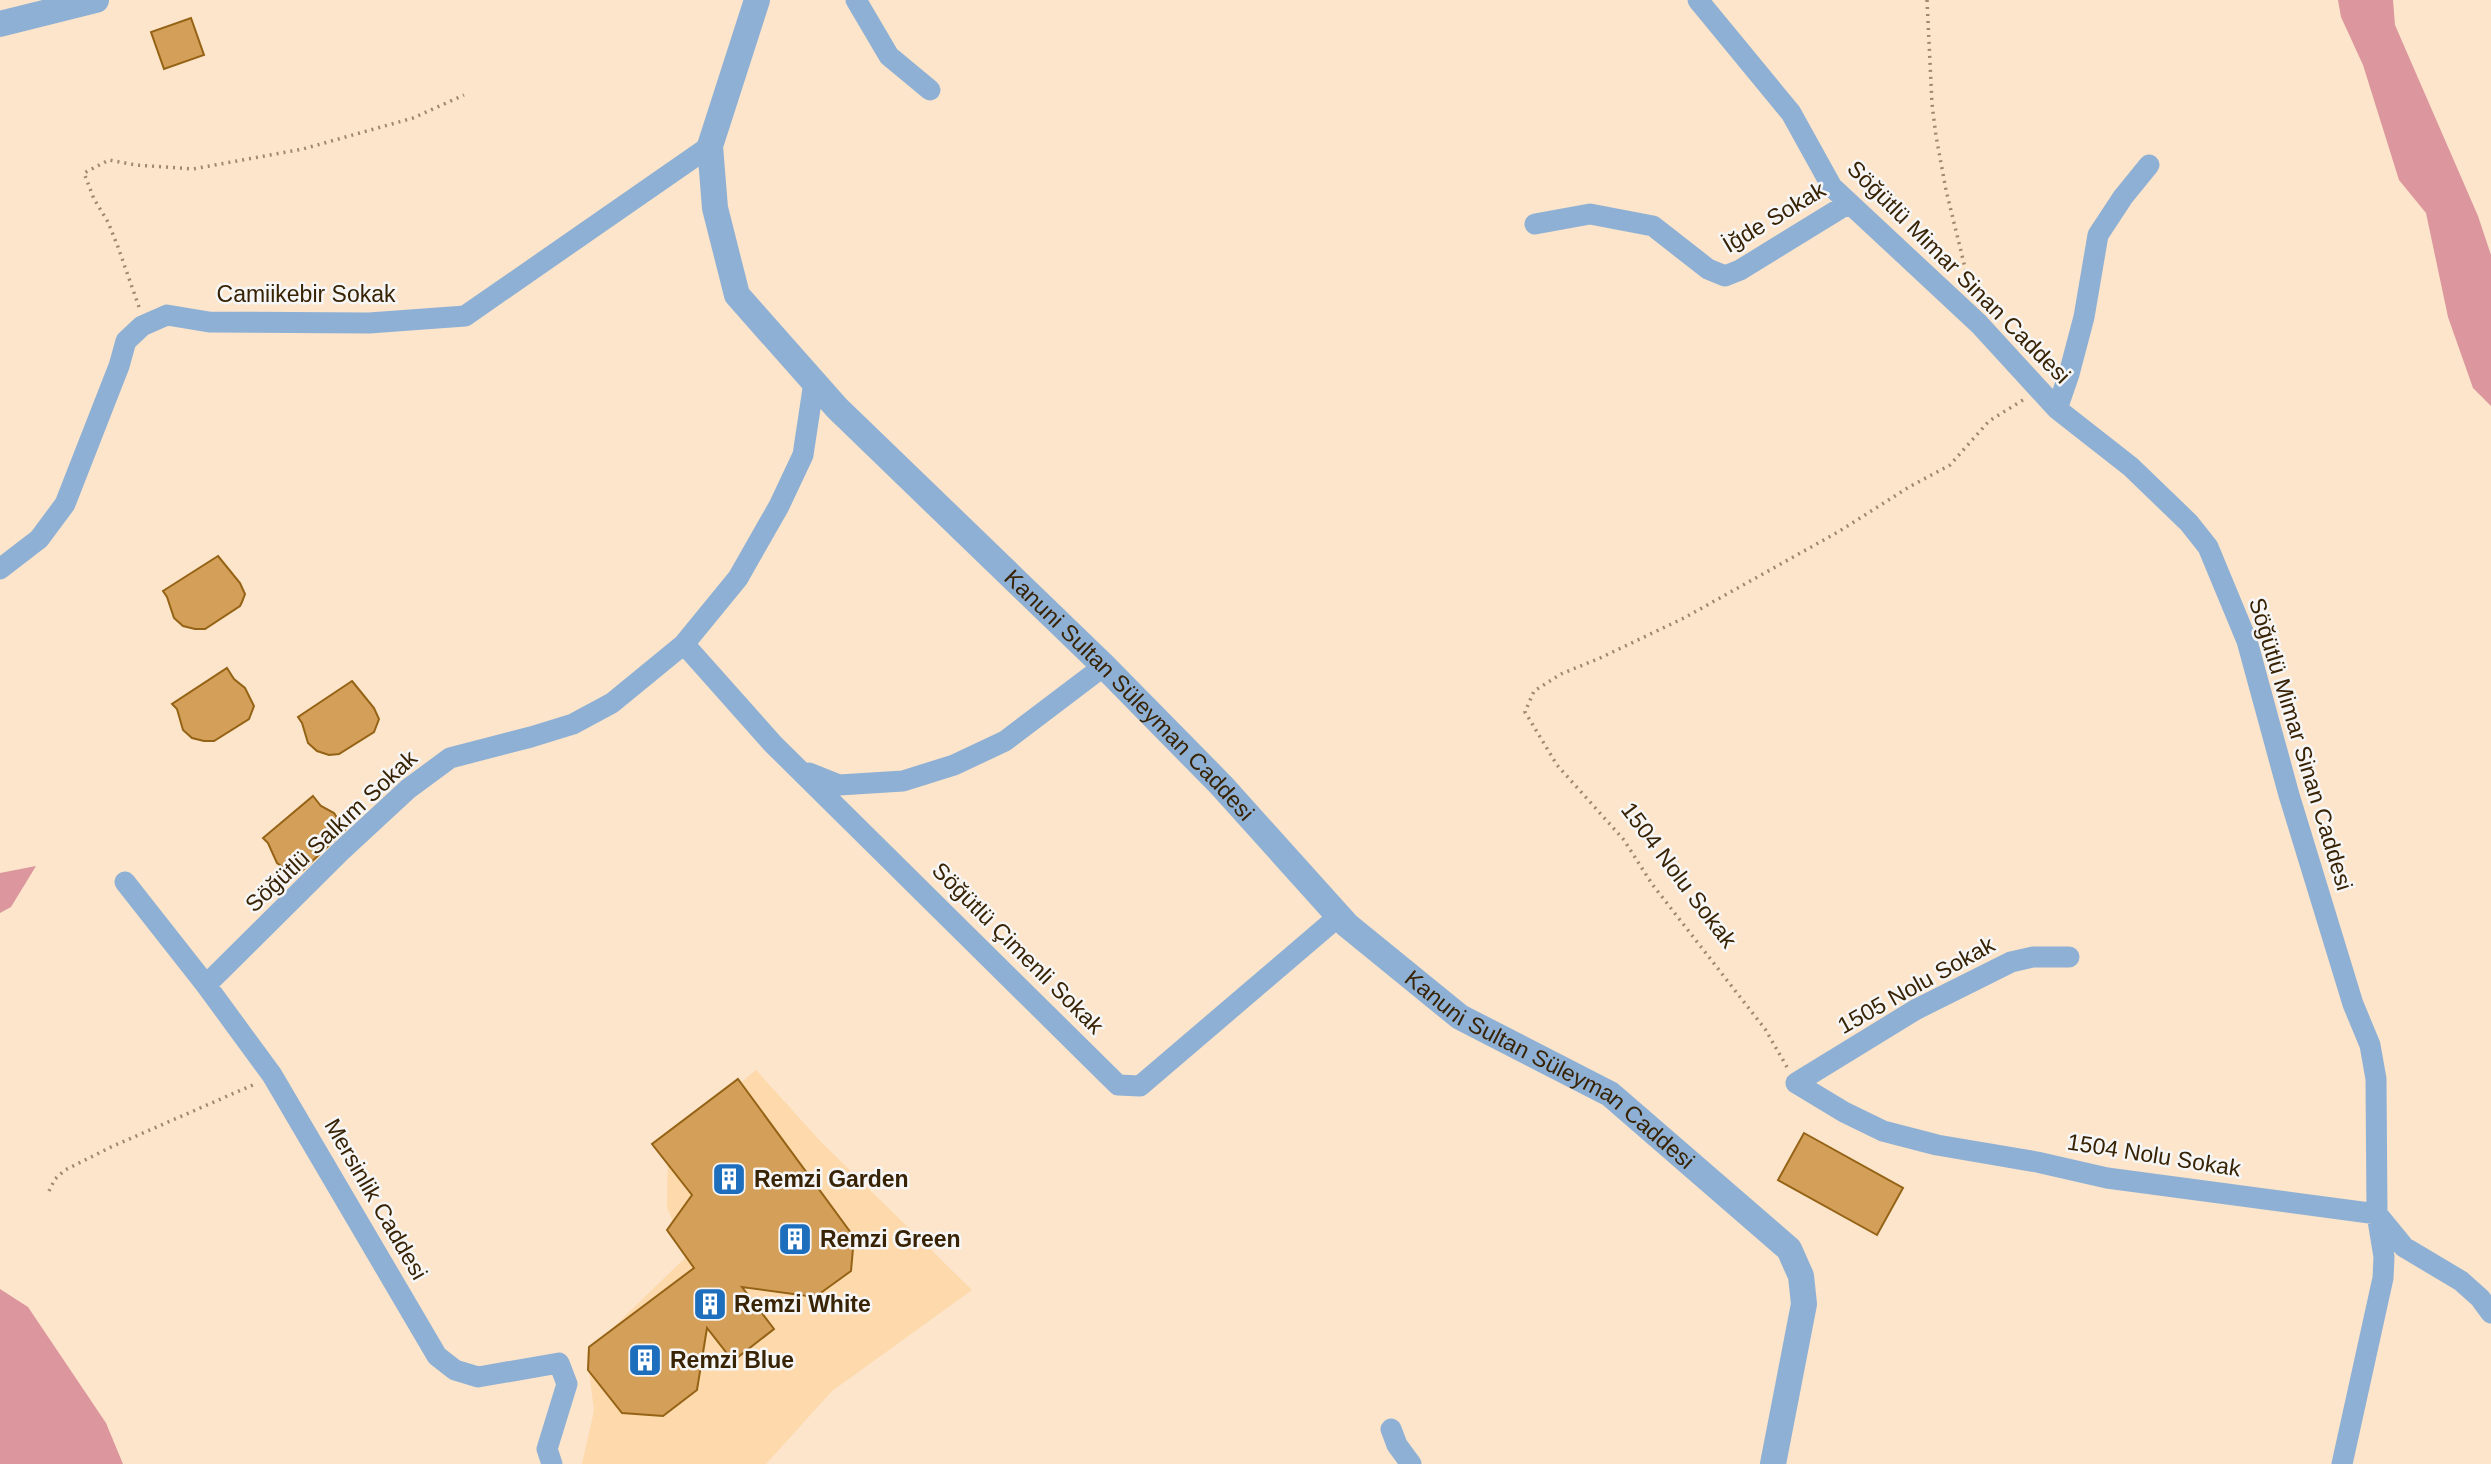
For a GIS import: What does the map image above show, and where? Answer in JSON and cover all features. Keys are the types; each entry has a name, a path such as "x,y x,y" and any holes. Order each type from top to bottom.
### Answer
{"street":[{"path":"0,24 96,0"},
{"name":"Kanuni Sultan Süleyman Caddesi","path":"757,0 710,146 715,208 737,295 837,408 1104,666 1221,785 1339,916 1460,1017 1610,1094 1788,1249 1801,1276 1804,1304 1773,1464"},
{"path":"856,0 889,56 930,90"},
{"name":"Söğütlü Mimar Sinan Caddesi","path":"1698,0 1791,113 1832,187 1979,324 2057,409 2130,467 2189,523 2208,547 2247,641 2289,795 2349,991 2370,1045 2376,1079 2377,1214 2384,1257 2383,1278 2342,1464"},
{"name":"Camiikebir Sokak","path":"142,327 167,315 209,321 369,323 465,316 710,146"},
{"path":"2057,409 2084,317 2098,235 2123,197 2150,166"},
{"name":"İğde Sokak","path":"1535,224 1590,214 1653,226 1708,269 1724,276 1740,270 1849,203"},
{"path":"0,569 39,539 65,504 119,366 126,341 142,327"},
{"name":"Söğütlü Salkım Sokak","path":"206,985 341,850 408,789 450,758 573,724 612,703 684,645 738,578 779,506 803,455 814,382"},
{"name":"Söğütlü Çimenli Sokak","path":"684,645 773,744 1118,1085 1140,1086 1339,916"},
{"path":"798,769 839,785 903,781 954,765 1004,741 1104,666"},
{"name":"Mersinlik Caddesi","path":"125,882 272,1075 437,1356 454,1370 478,1377 559,1363 567,1384 547,1449 552,1464"},
{"name":"1505 Nolu Sokak","path":"1796,1083 1915,1010 2011,961 2033,957 2069,957"},
{"name":"1504 Nolu Sokak","path":"1796,1083 1844,1112 1883,1131 1937,1145 2037,1162 2107,1178 2377,1214"},
{"path":"2377,1214 2404,1247 2460,1281 2480,1298 2491,1313"},
{"path":"1391,1429 1397,1445 1411,1464"}],"path":[{"path":"1927,0 1928,47 1936,136 1959,247 1979,324"},
{"path":"142,327 138,299 113,234 94,199 84,173 108,160 193,169 303,149 414,118 464,95"},
{"name":"1504 Nolu Sokak","path":"1796,1083 1766,1028 1652,884 1624,840 1557,765 1525,712 1534,691 1561,674 1684,618 1838,532 1909,487 1950,465 1989,421 2040,390"},
{"path":"49,1191 55,1179 65,1170 272,1075"}],"shaded area":[{"path":"2338,0 2393,0 2395,25 2478,216 2491,255 2491,406 2473,388 2448,317 2426,213 2399,180 2363,65 2341,17"},
{"path":"36,866 11,907 0,913 0,873"},
{"path":"756,1070 821,1142 972,1290 832,1391 766,1464 582,1464 594,1411 587,1353 687,1256 667,1207 668,1143"},
{"path":"0,1289 28,1307 106,1423 123,1464 0,1464"}],"building":[{"path":"191,18 204,55 164,69 151,32"},
{"path":"218,556 240,583 245,594 240,606 205,629 183,626 174,618 163,591"},
{"path":"227,668 234,679 245,688 254,706 249,719 214,741 192,738 183,730 177,709 172,704"},
{"path":"352,681 374,708 379,719 374,732 339,754 329,755 317,751 308,743 298,717"},
{"path":"313,796 321,806 334,813 345,830 302,871 287,870 277,863 263,838"},
{"path":"738,1079 854,1237 851,1271 815,1297 742,1287 774,1329 733,1361 707,1328 697,1390 663,1416 622,1413 588,1370 589,1347 694,1268 667,1230 692,1195 652,1144"},
{"path":"1804,1133 1903,1188 1877,1235 1778,1180"}],"place":[{"name":"Remzi Garden","path":"729,1179"},
{"name":"Remzi Green","path":"795,1239"},
{"name":"Remzi White","path":"710,1304"},
{"name":"Remzi Blue","path":"645,1360"}]}
